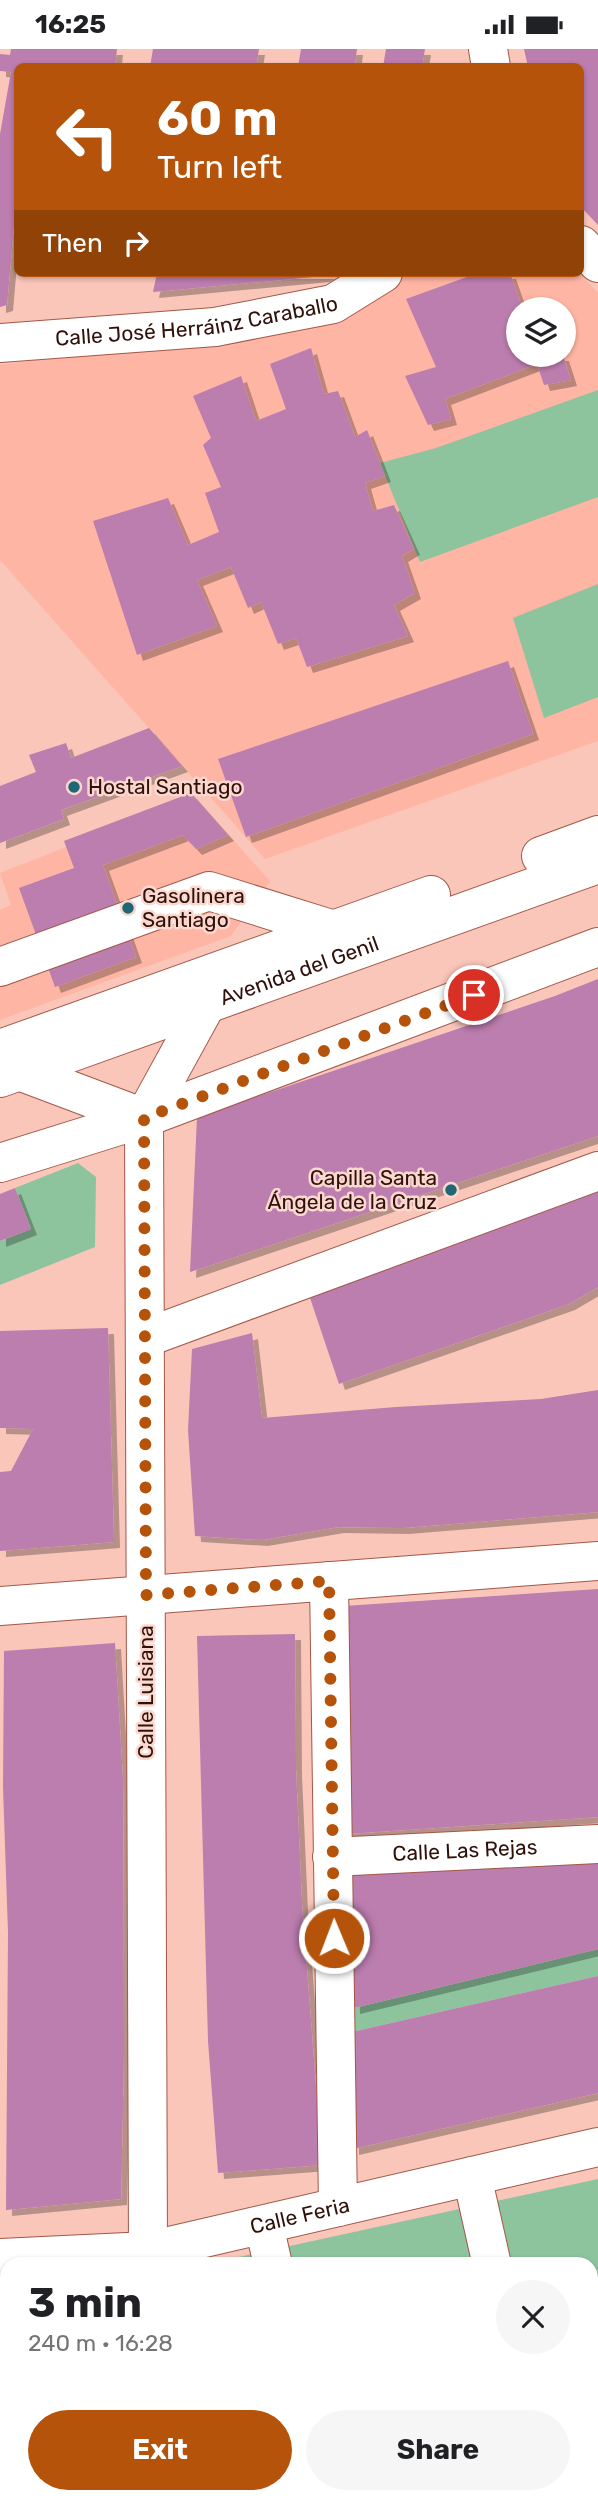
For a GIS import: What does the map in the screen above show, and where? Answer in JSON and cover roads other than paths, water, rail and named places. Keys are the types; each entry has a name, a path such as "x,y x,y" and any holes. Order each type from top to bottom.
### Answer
{"street":[{"path":"584,249 598,263"},
{"name":"Calle José Herráinz Caraballo","path":"0,343 215,327 333,304 377,277"},
{"name":"Avenida del Genil","path":"6,1066 334,930 598,835"},
{"name":"Avenida del Genil","path":"6,1066 206,1005 598,864"},
{"path":"0,967 209,891 334,930"},
{"path":"0,1163 144,1118 598,947"},
{"name":"Calle Luisiana","path":"150,2257 144,1118 206,1005"},
{"path":"6,1066 144,1118"},
{"path":"145,1338 598,1171"},
{"path":"0,1606 598,1561"},
{"path":"329,1581 338,2207"},
{"name":"Calle Las Rejas","path":"332,1857 598,1844"},
{"name":"Calle Feria","path":"153,2257 264,2225 598,2147"},
{"path":"472,2176 490,2257"},
{"path":"264,2225 271,2257"}],"place":[{"name":"Hostal Santiago","path":"74,787"},
{"name":"Gasolinera Santiago","path":"128,908"},
{"name":"Capilla Santa Ángela de la Cruz","path":"451,1190"}]}
